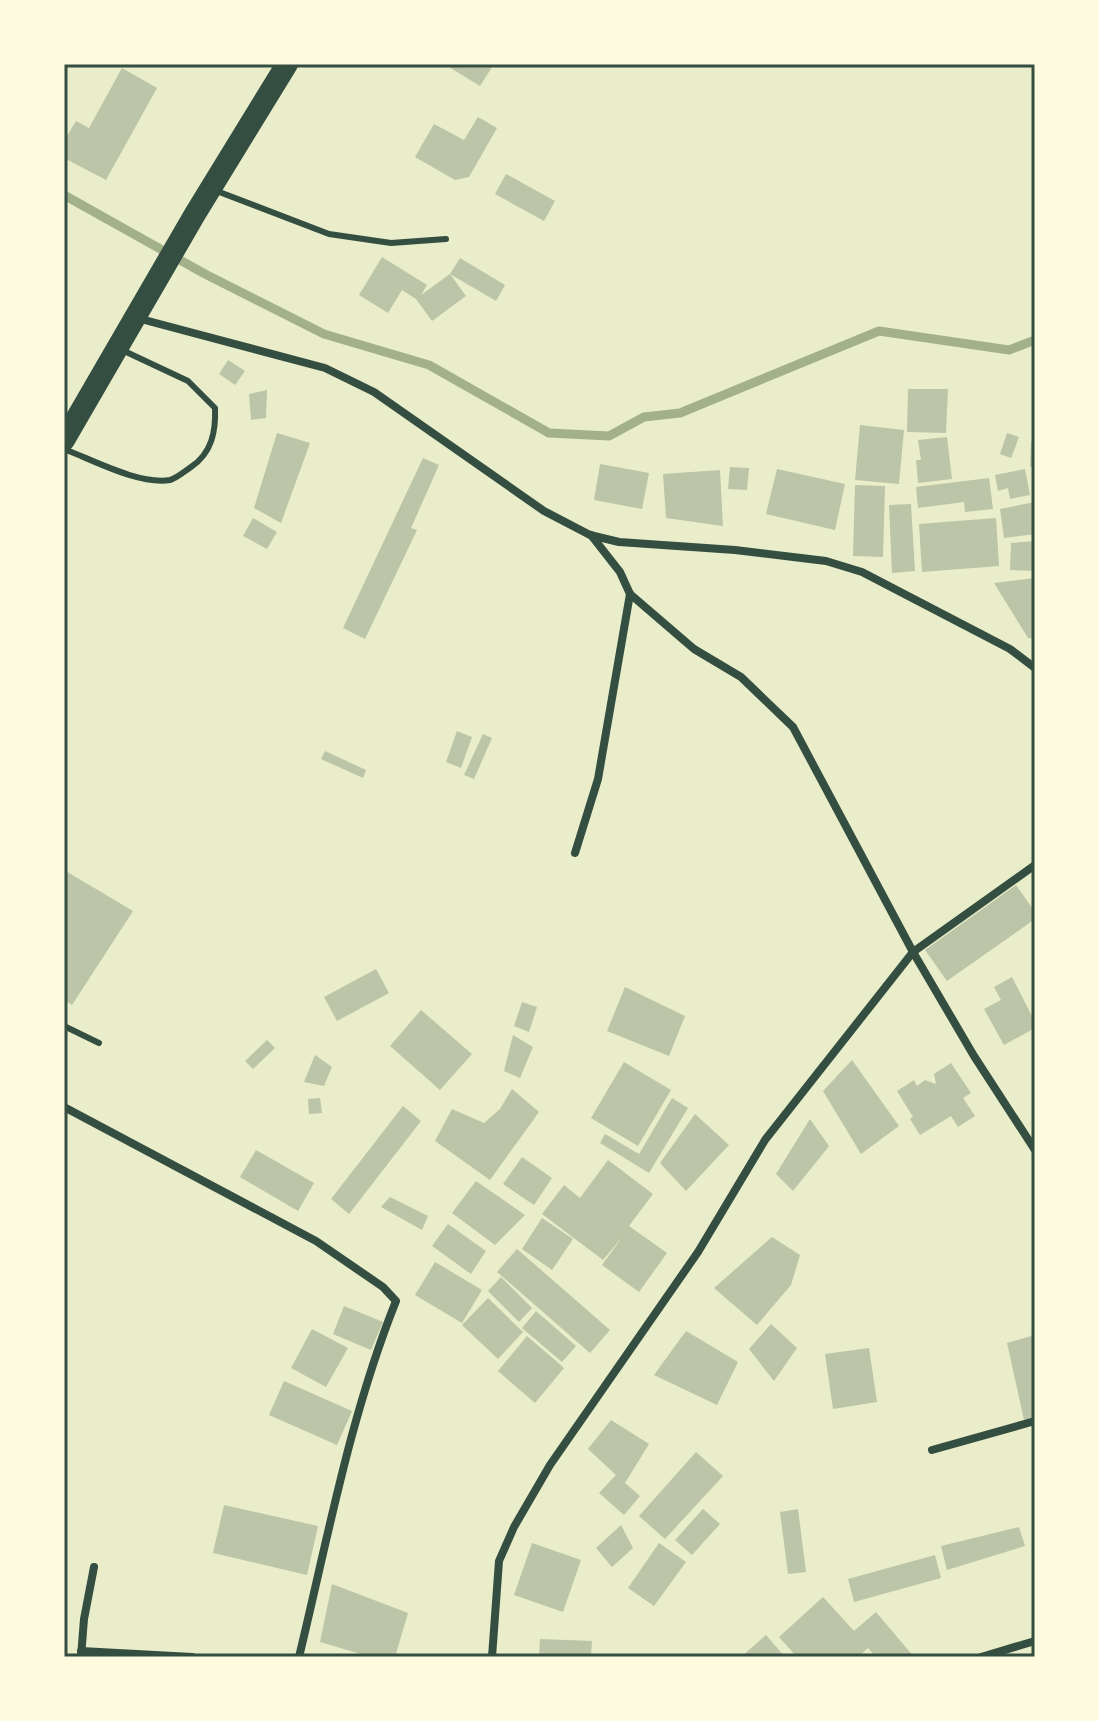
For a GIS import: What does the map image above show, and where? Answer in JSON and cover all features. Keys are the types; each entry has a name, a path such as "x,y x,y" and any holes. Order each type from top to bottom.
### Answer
{"highway":[{"path":"64,440 287,64"}],"street":[{"path":"137,318 325,368 374,392 544,511 590,535 619,542 735,550 826,561 862,572 1010,649 1035,668"},
{"path":"590,535 620,572 630,594 694,649 741,677 793,727 913,952 974,1056 1035,1150"},
{"path":"575,853 598,779 630,594"},
{"path":"492,1657 499,1561 514,1527 543,1477 698,1252 765,1140 913,952 1035,865"},
{"path":"64,1107 316,1241 383,1287 396,1301 376,1352 347,1446 299,1657"},
{"path":"932,1450 1035,1421"},
{"path":"94,1567 81,1654 192,1657"},
{"path":"981,1657 1035,1641"}],"lane":[{"path":"211,188 329,234 391,243 446,239"},
{"path":"64,449 141,478 172,480 201,460 210,445 216,426 215,408 188,381 118,348"},
{"path":"64,1026 99,1043"}],"building":[{"path":"451,64 494,64 480,86 449,67"},
{"path":"122,68 157,88 106,180 64,158 64,141 76,121 89,128"},
{"path":"478,117 497,128 469,177 455,180 415,157 434,124 464,140"},
{"path":"506,174 555,201 544,221 495,194"},
{"path":"382,257 427,285 421,295 450,274 466,296 432,321 416,299 402,290 388,313 359,295"},
{"path":"460,258 505,285 496,301 450,274"},
{"path":"228,360 245,371 235,385 219,374"},
{"path":"908,389 948,389 946,433 907,432"},
{"path":"267,390 266,418 251,420 249,394"},
{"path":"860,425 904,430 899,484 855,480"},
{"path":"277,433 310,443 281,523 254,508"},
{"path":"1007,433 1019,437 1011,458 1000,454"},
{"path":"947,437 952,479 918,483 916,460 921,460 918,440"},
{"path":"1031,442 1035,443 1035,467 1030,467"},
{"path":"423,458 439,465 411,528 417,530 365,639 343,628"},
{"path":"600,464 649,473 642,509 594,500"},
{"path":"730,467 749,468 747,490 728,489"},
{"path":"777,469 845,484 835,530 766,514"},
{"path":"1025,469 1030,495 1010,499 1008,488 998,491 995,475"},
{"path":"720,470 723,526 666,518 663,474"},
{"path":"989,478 993,509 965,512 964,502 918,508 916,487"},
{"path":"855,485 885,486 883,557 853,556"},
{"path":"1035,502 1035,534 1004,538 1000,509"},
{"path":"911,504 915,571 892,573 889,505"},
{"path":"253,518 277,532 267,549 243,536"},
{"path":"996,518 999,566 922,572 919,524"},
{"path":"1035,541 1035,571 1010,570 1011,543"},
{"path":"1035,578 1035,639 1028,638 994,583"},
{"path":"457,731 472,737 461,768 446,762"},
{"path":"483,734 492,738 474,779 464,775"},
{"path":"325,751 366,770 363,778 321,759"},
{"path":"64,870 133,911 72,1005 64,1000"},
{"path":"1016,885 1035,912 1035,919 947,981 925,950"},
{"path":"376,969 389,993 337,1021 324,997"},
{"path":"1012,977 1035,1022 1035,1028 1004,1045 984,1009 1001,1000 994,987"},
{"path":"625,987 685,1016 669,1056 607,1031"},
{"path":"522,1002 537,1007 529,1032 514,1026"},
{"path":"421,1010 472,1054 440,1090 390,1046"},
{"path":"513,1035 533,1047 520,1078 504,1071"},
{"path":"267,1040 275,1048 253,1069 245,1061"},
{"path":"315,1055 332,1067 324,1086 304,1082"},
{"path":"852,1060 899,1126 861,1154 823,1091"},
{"path":"624,1062 671,1090 638,1146 591,1118"},
{"path":"951,1063 971,1093 963,1098 975,1116 958,1127 951,1116 920,1135 897,1091 914,1080 917,1086 925,1080 936,1084 934,1074"},
{"path":"512,1089 539,1112 490,1180 435,1141 452,1109 484,1123 500,1109"},
{"path":"320,1098 322,1113 309,1114 308,1099"},
{"path":"672,1098 688,1108 649,1173 600,1143 605,1134 639,1154"},
{"path":"403,1106 421,1121 349,1214 331,1199"},
{"path":"695,1114 729,1145 686,1191 660,1163"},
{"path":"810,1119 829,1146 793,1191 776,1174"},
{"path":"256,1150 314,1183 298,1211 240,1177"},
{"path":"522,1157 552,1178 534,1205 503,1184"},
{"path":"608,1160 653,1194 629,1226 667,1253 639,1292 602,1265 623,1236 603,1260 542,1214 564,1185 580,1198"},
{"path":"476,1181 525,1215 495,1245 452,1213"},
{"path":"390,1197 428,1216 422,1230 381,1207"},
{"path":"542,1218 573,1239 552,1270 522,1249"},
{"path":"448,1224 486,1251 471,1274 432,1246"},
{"path":"772,1237 800,1255 791,1285 757,1325 714,1288"},
{"path":"517,1249 610,1330 590,1353 497,1272"},
{"path":"435,1262 482,1290 462,1323 415,1295"},
{"path":"501,1277 532,1308 519,1322 488,1291"},
{"path":"488,1298 523,1332 498,1359 462,1325"},
{"path":"344,1306 383,1322 371,1350 333,1334"},
{"path":"536,1311 576,1346 562,1362 522,1328"},
{"path":"771,1324 797,1348 774,1381 749,1349"},
{"path":"312,1329 348,1348 326,1387 291,1368"},
{"path":"686,1331 738,1362 717,1405 654,1375"},
{"path":"1035,1335 1035,1418 1024,1420 1007,1343"},
{"path":"527,1336 564,1368 535,1403 498,1371"},
{"path":"869,1348 877,1402 833,1409 825,1354"},
{"path":"284,1381 352,1411 337,1445 269,1415"},
{"path":"611,1420 649,1444 625,1483 640,1496 624,1515 599,1493 616,1475 588,1449"},
{"path":"696,1452 723,1476 665,1539 639,1516"},
{"path":"224,1505 318,1526 307,1575 213,1553"},
{"path":"703,1509 720,1524 692,1555 675,1540"},
{"path":"798,1509 806,1572 788,1574 780,1512"},
{"path":"621,1525 633,1548 612,1567 596,1548"},
{"path":"1019,1527 1025,1546 947,1570 941,1546"},
{"path":"532,1543 581,1560 563,1612 514,1595"},
{"path":"659,1543 686,1562 654,1606 628,1588"},
{"path":"935,1555 941,1578 854,1602 848,1579"},
{"path":"332,1584 408,1613 395,1657 371,1657 320,1642"},
{"path":"823,1597 854,1631 876,1612 914,1657 876,1657 868,1648 858,1657 797,1657 779,1637"},
{"path":"766,1635 785,1657 741,1657"},
{"path":"540,1639 592,1641 591,1657 539,1657"}],"waterway":[{"path":"64,195 205,274 324,334 429,365 549,433 609,436 644,417 680,413 879,331 1009,350 1035,340"}]}
